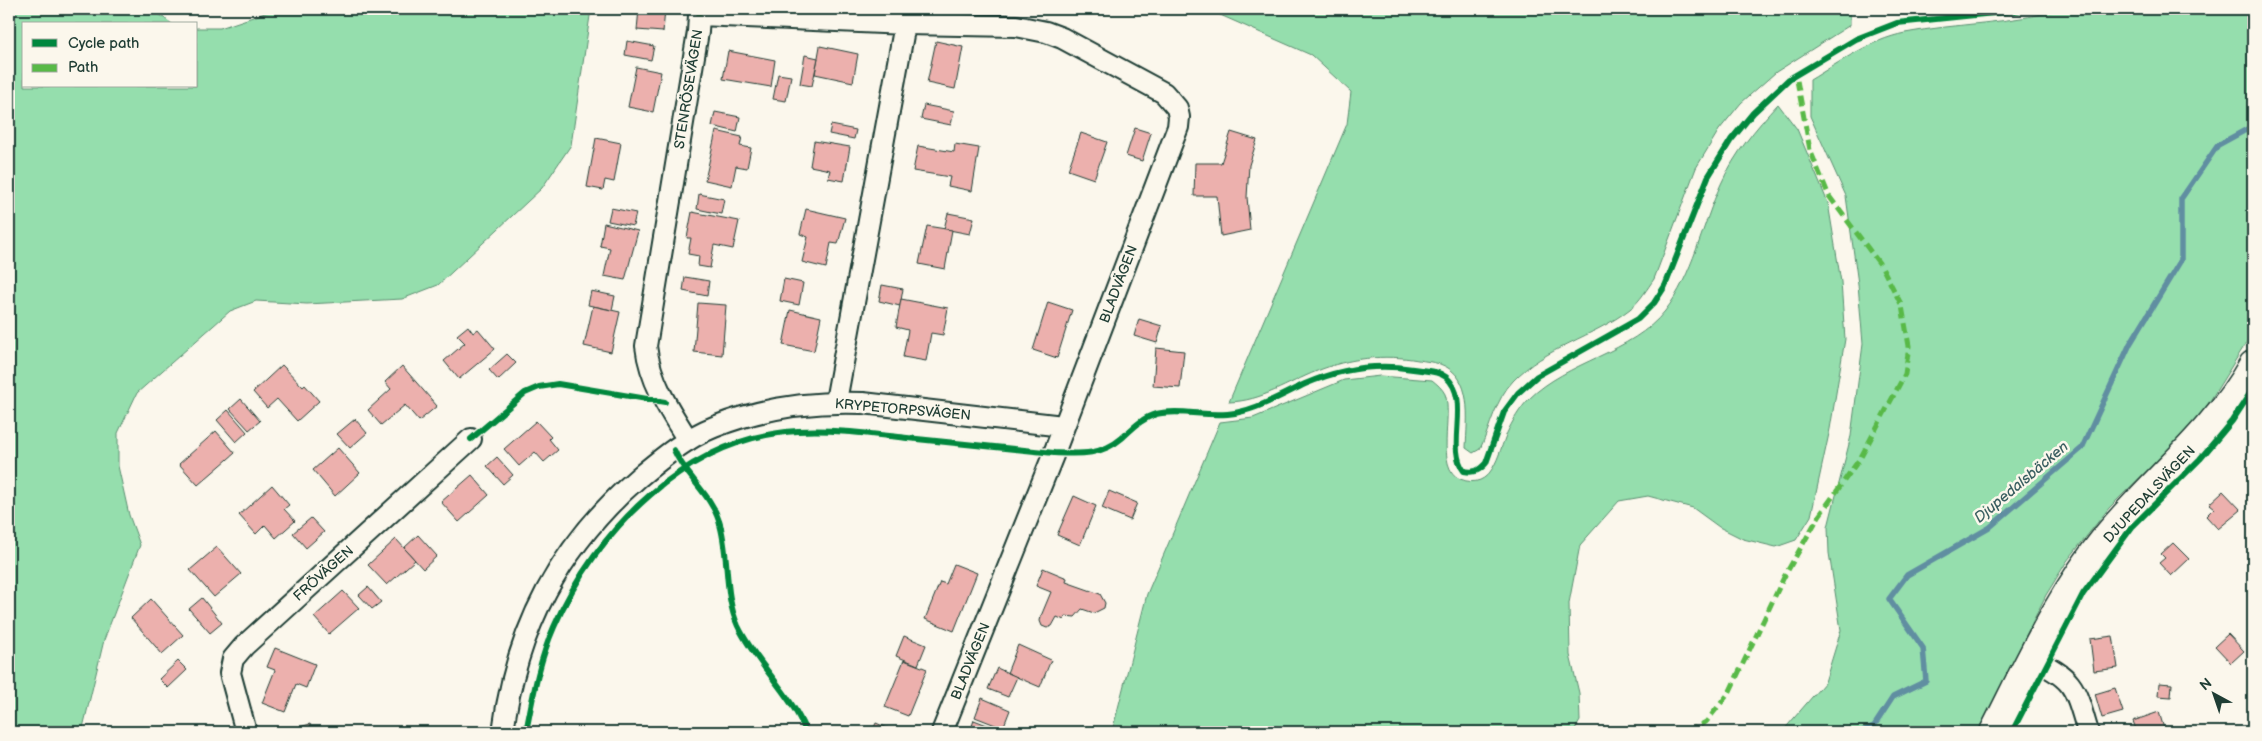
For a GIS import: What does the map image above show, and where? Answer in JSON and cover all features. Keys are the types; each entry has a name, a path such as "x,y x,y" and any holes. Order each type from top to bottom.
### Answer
{"street":[{"name":"STENRÖSEVÄGEN","path":"688,440 656,383 648,364 646,346 697,41 699,15 904,24"},
{"path":"836,402 904,24"},
{"name":"BLADVÄGEN","path":"904,24 1016,26 1046,32 1078,46 1164,93 1177,108 1179,117 1178,127 1063,426 942,732"},
{"name":"DJUPEDALSVÄGEN","path":"1994,732 2058,608 2108,536 2142,498 2204,435 2232,399 2253,365"},
{"name":"KRYPETORPSVÄGEN","path":"503,732 512,683 522,646 537,608 555,574 575,544 621,493 652,466 688,440 713,427 742,417 806,404 836,402 863,403 1063,426"},
{"name":"FRÖVÄGEN","path":"246,732 230,673 233,659 244,646 471,439"},
{"path":"2030,659 2058,672 2070,684 2079,703 2088,732"}],"green space":[{"path":"9,9 152,9 169,22 22,22 22,88 198,88 198,28 220,28 277,9 591,9 571,145 542,188 438,285 402,299 307,304 256,301 230,311 137,393 118,433 118,466 129,515 140,545 104,640 82,732 9,732"},
{"path":"1182,9 1850,9 1850,25 1776,72 1741,103 1719,130 1696,168 1654,279 1643,295 1634,306 1616,319 1540,359 1513,381 1502,396 1480,449 1473,453 1466,448 1467,412 1463,388 1459,378 1451,370 1440,364 1392,357 1354,360 1317,371 1263,395 1229,402 1347,124 1351,92 1311,55 1209,10"},
{"path":"2062,9 2253,9 2253,332 2198,420 2109,508 2067,561 2046,595 1978,732 1782,732 1825,682 1841,630 1829,553 1828,527 1851,436 1863,344 1858,284 1846,196 1810,116 1810,80 1867,46 1892,36 2023,18"},
{"path":"1778,104 1797,129 1828,203 1841,282 1845,339 1830,429 1811,516 1796,540 1776,547 1743,539 1719,527 1693,508 1648,496 1619,501 1580,545 1569,603 1570,655 1579,693 1580,721 1573,732 1112,732 1147,594 1220,422 1253,418 1344,380 1380,376 1432,380 1445,394 1447,403 1446,453 1448,464 1453,473 1460,479 1471,482 1480,480 1493,468 1511,424 1529,399 1544,386 1562,375 1635,337 1665,311 1683,282 1714,200 1733,162 1746,142"}],"building":[{"path":"639,9 665,9 663,32 637,30"},
{"path":"627,41 654,46 651,60 625,55"},
{"path":"936,41 963,47 955,89 927,83"},
{"path":"820,46 858,54 853,82 815,74"},
{"path":"728,51 775,60 771,87 723,79"},
{"path":"805,55 818,58 812,86 800,84"},
{"path":"636,67 661,72 653,112 628,107"},
{"path":"778,74 791,76 786,101 773,99"},
{"path":"924,105 954,111 951,125 921,119"},
{"path":"715,112 740,117 737,132 712,126"},
{"path":"831,125 856,130 854,139 829,134"},
{"path":"1135,128 1151,133 1142,161 1126,156"},
{"path":"716,131 742,137 740,146 751,148 747,168 736,166 732,186 705,180"},
{"path":"1231,132 1257,140 1249,165 1247,197 1250,230 1221,236 1217,196 1194,196 1195,163 1221,163"},
{"path":"1081,133 1107,142 1094,179 1068,170"},
{"path":"596,138 621,143 614,182 605,180 603,190 587,187"},
{"path":"814,141 850,147 844,181 828,178 830,170 810,166"},
{"path":"955,144 979,148 972,191 948,186 950,177 913,171 918,146 954,152"},
{"path":"699,194 724,199 721,214 697,209"},
{"path":"611,208 636,213 633,226 608,221"},
{"path":"806,209 845,218 838,244 831,243 826,268 802,262 808,237 800,234"},
{"path":"692,212 739,221 733,249 714,245 710,268 698,266 699,256 688,254 691,238 687,238"},
{"path":"948,213 974,218 970,234 944,229"},
{"path":"604,223 638,231 625,280 604,276 610,248 600,246"},
{"path":"927,226 952,230 945,269 919,264"},
{"path":"685,277 709,281 707,296 683,291"},
{"path":"784,279 803,283 799,305 780,301"},
{"path":"882,285 903,289 900,306 879,301"},
{"path":"591,291 615,296 612,310 588,305"},
{"path":"901,299 948,308 943,335 931,333 926,361 903,357 908,330 896,327"},
{"path":"1048,302 1072,310 1057,358 1033,350"},
{"path":"698,303 726,305 722,355 694,352"},
{"path":"593,306 620,312 611,352 584,346"},
{"path":"790,310 821,317 814,351 783,345"},
{"path":"1139,319 1162,326 1157,343 1134,336"},
{"path":"468,326 473,333 478,329 495,349 459,379 444,361 465,343 457,335"},
{"path":"1156,348 1184,351 1180,388 1153,386"},
{"path":"507,354 516,363 498,380 489,370"},
{"path":"282,365 303,387 305,385 319,401 297,421 277,399 267,408 253,392"},
{"path":"402,366 437,406 419,421 405,405 381,425 368,410 391,389 385,382"},
{"path":"241,399 260,421 249,430 230,409"},
{"path":"228,410 247,432 236,442 217,420"},
{"path":"355,419 367,433 350,448 337,434"},
{"path":"536,421 551,437 549,439 558,450 544,462 535,452 519,466 504,449"},
{"path":"216,431 235,453 198,485 179,464"},
{"path":"338,448 360,473 335,496 313,470"},
{"path":"497,457 513,475 503,484 487,466"},
{"path":"472,475 489,495 459,522 441,502"},
{"path":"272,485 289,505 284,509 295,521 276,538 265,525 256,534 239,515"},
{"path":"1109,491 1137,503 1130,520 1102,508"},
{"path":"2223,491 2241,510 2218,529 2206,516 2214,508 2209,504"},
{"path":"1074,496 1096,506 1080,545 1057,535"},
{"path":"311,518 324,532 306,548 293,533"},
{"path":"418,535 437,556 423,569 404,548"},
{"path":"396,539 415,560 387,585 368,565"},
{"path":"2173,543 2189,559 2171,576 2159,563 2165,558 2161,554"},
{"path":"217,547 241,574 214,597 190,570"},
{"path":"954,564 977,573 954,631 925,619 940,582 946,584"},
{"path":"1043,568 1067,578 1066,582 1100,594 1105,603 1104,608 1094,613 1082,609 1075,617 1065,616 1064,620 1057,617 1052,626 1047,628 1042,626 1041,616 1051,592 1036,586"},
{"path":"368,587 381,602 372,609 359,595"},
{"path":"343,591 359,608 329,634 314,617"},
{"path":"202,598 222,623 210,633 189,609"},
{"path":"151,599 183,635 162,654 131,618"},
{"path":"2228,634 2244,651 2231,663 2215,646"},
{"path":"904,636 926,645 918,665 896,656"},
{"path":"2113,636 2118,668 2094,671 2090,639"},
{"path":"1018,645 1051,660 1040,687 1007,673"},
{"path":"275,648 315,664 306,688 296,684 285,712 262,703 275,670 267,667"},
{"path":"904,660 927,669 908,716 885,707"},
{"path":"178,661 187,670 168,688 159,679"},
{"path":"997,668 1017,677 1008,697 988,689"},
{"path":"2159,683 2172,684 2171,697 2158,696"},
{"path":"2115,688 2123,712 2102,718 2095,694"},
{"path":"982,698 1010,710 1003,728 975,717"},
{"path":"2159,712 2165,732 2137,732 2133,721"},
{"path":"974,720 1000,730 999,732 970,732"},
{"path":"876,723 897,732 872,732"},
{"path":"310,724 313,732 283,732"}],"waterway":[{"name":"Djupedalsbäcken","path":"1860,732 1874,726 1893,697 1926,681 1923,648 1889,599 1907,575 1989,528 2082,448 2130,344 2181,260 2181,199 2218,145 2253,126"}],"marked path":[{"path":"699,9 699,15"},
{"path":"1687,732 1706,722 1729,693 1784,577 1819,516 1861,457 1905,374 1909,346 1902,306 1882,267 1829,196 1810,150 1796,75"}],"cycle path":[{"path":"526,732 537,679 554,627 572,591 594,556 620,524 650,495 683,470 719,451 757,437 798,431 839,431 1054,453 1090,453 1114,444 1142,421 1156,414 1166,412 1235,413 1262,405 1305,384 1331,374 1372,367 1399,367 1439,373 1446,377 1453,386 1458,410 1457,449 1459,461 1464,471 1479,470 1486,463 1504,412 1518,393 1537,376 1638,319 1654,303 1665,286 1708,177 1731,140 1753,113 1789,79 1856,39 1897,23 2033,9"},
{"path":"471,439 525,393 539,387 558,384 665,402"},
{"path":"2012,732 2083,594 2132,527 2200,459 2232,421 2253,389"},
{"path":"674,450 710,502 719,521 730,600 738,626 745,640 792,704 806,732"}]}
